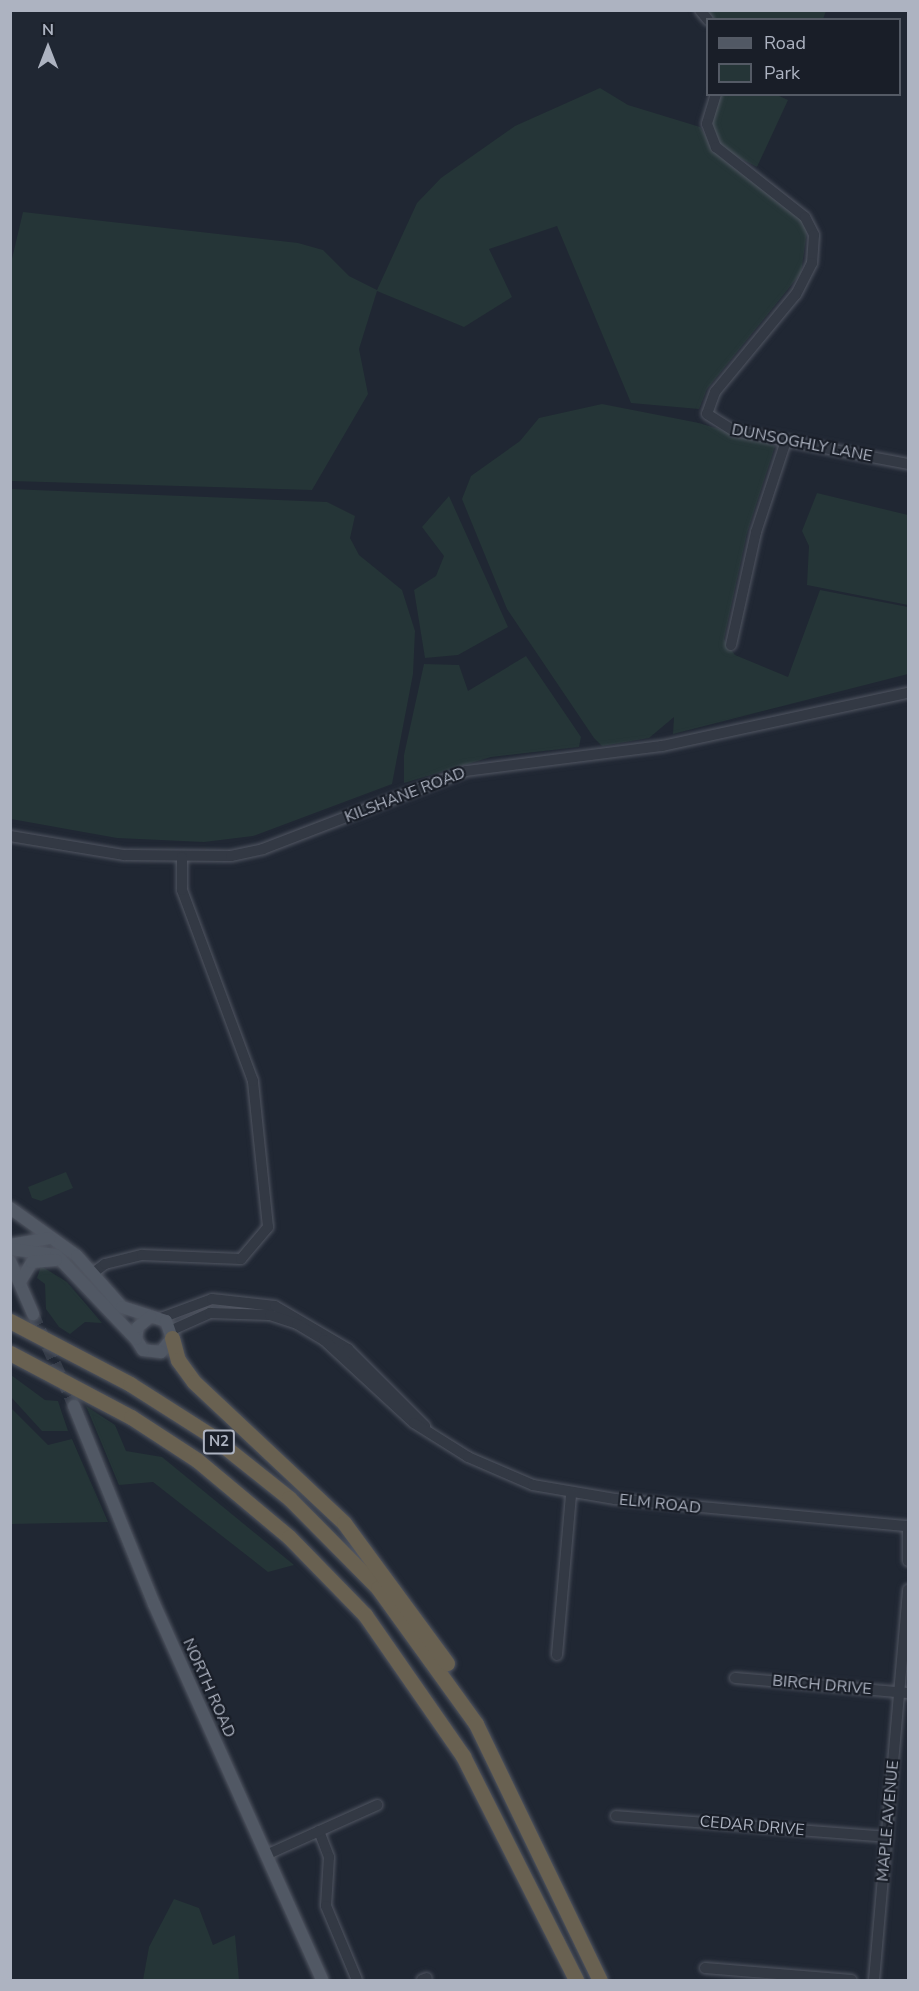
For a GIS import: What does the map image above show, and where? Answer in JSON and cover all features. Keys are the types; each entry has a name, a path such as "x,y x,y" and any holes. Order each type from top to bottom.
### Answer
{"highway":[{"name":"N2","path":"10,1321 130,1384 210,1435 289,1498 378,1588 476,1724 601,1980"},
{"path":"172,1334 178,1360 194,1382 314,1491 423,1623 520,1791 601,1980"},
{"name":"N2","path":"10,1353 131,1417 197,1460 289,1537 365,1615 463,1756 576,1980"}],"main road":[{"path":"10,1208 93,1273 122,1307 155,1318 172,1334 155,1353 136,1339 65,1263 49,1251 10,1249"},
{"path":"10,1245 34,1236 52,1239"},
{"path":"20,1282 41,1258 65,1263"},
{"path":"10,1261 33,1314"},
{"path":"136,1339 138,1327 155,1318"},
{"name":"NORTH ROAD","path":"74,1406 150,1593 322,1980"}],"street":[{"name":"DUNSOGHLY LANE","path":"715,96 707,124 716,147 805,217 814,235 807,276 715,392 707,414 721,426 786,441 909,464"},
{"path":"731,645 756,532 786,441"},
{"name":"KILSHANE ROAD","path":"10,836 124,855 182,857 263,849 466,771 662,746 909,693"},
{"path":"93,1273 105,1264 142,1255 241,1259 268,1227 253,1082 182,890 182,857"},
{"name":"ELM ROAD","path":"155,1318 214,1298 275,1306 348,1349 428,1429"},
{"name":"ELM ROAD","path":"172,1334 210,1313 270,1315 297,1324 324,1340 428,1429 502,1474 571,1494 908,1526"},
{"path":"557,1655 571,1494"},
{"path":"908,1526 909,1561"},
{"name":"MAPLE AVENUE","path":"874,1980 903,1692 909,1589"},
{"name":"BIRCH DRIVE","path":"735,1678 903,1692"},
{"path":"266,1855 378,1805"},
{"name":"CEDAR DRIVE","path":"616,1816 887,1837"},
{"path":"319,1831 329,1857 326,1906 357,1980"},
{"path":"705,1968 852,1980"}],"green space":[{"path":"700,11 826,11 823,18 706,18"},
{"path":"600,88 628,105 700,127 717,154 799,216 807,231 801,273 707,389 699,409 631,403 557,226 489,249 512,297 464,327 377,291 359,349 368,394 312,490 11,481 11,263 23,212 298,243 323,250 349,276 377,290 417,203 441,178 515,126"},
{"path":"716,96 779,96 788,100 757,167 715,145 708,119"},
{"path":"602,404 699,423 775,446 747,533 724,639 735,655 788,677 820,590 908,607 908,674 673,734 674,717 649,738 602,746 594,738 507,609 462,499 471,476 520,441 539,418"},
{"path":"10,489 327,502 355,516 350,538 359,555 402,590 415,631 413,674 392,784 253,836 204,842 117,838 11,819"},
{"path":"817,493 908,515 908,605 807,585 809,546 802,531"},
{"path":"449,496 508,627 458,655 425,658 414,590 436,576 444,556 422,527"},
{"path":"526,656 581,737 579,747 491,757 404,783 404,755 424,664 459,665 468,691"},
{"path":"66,1172 73,1188 41,1201 32,1198 28,1187"},
{"path":"41,1266 67,1282 102,1323 85,1322 70,1334 59,1327 46,1309 45,1284 37,1278"},
{"path":"11,1375 45,1400 58,1401 68,1431 42,1431 11,1397"},
{"path":"86,1406 115,1425 126,1451 162,1457 294,1565 268,1572 153,1482 119,1485"},
{"path":"10,1407 48,1445 72,1439 108,1522 11,1524"},
{"path":"174,1899 199,1908 213,1945 235,1935 239,1980 143,1980 149,1947"}],"tunnel":[{"path":"33,1314 74,1406"}]}
